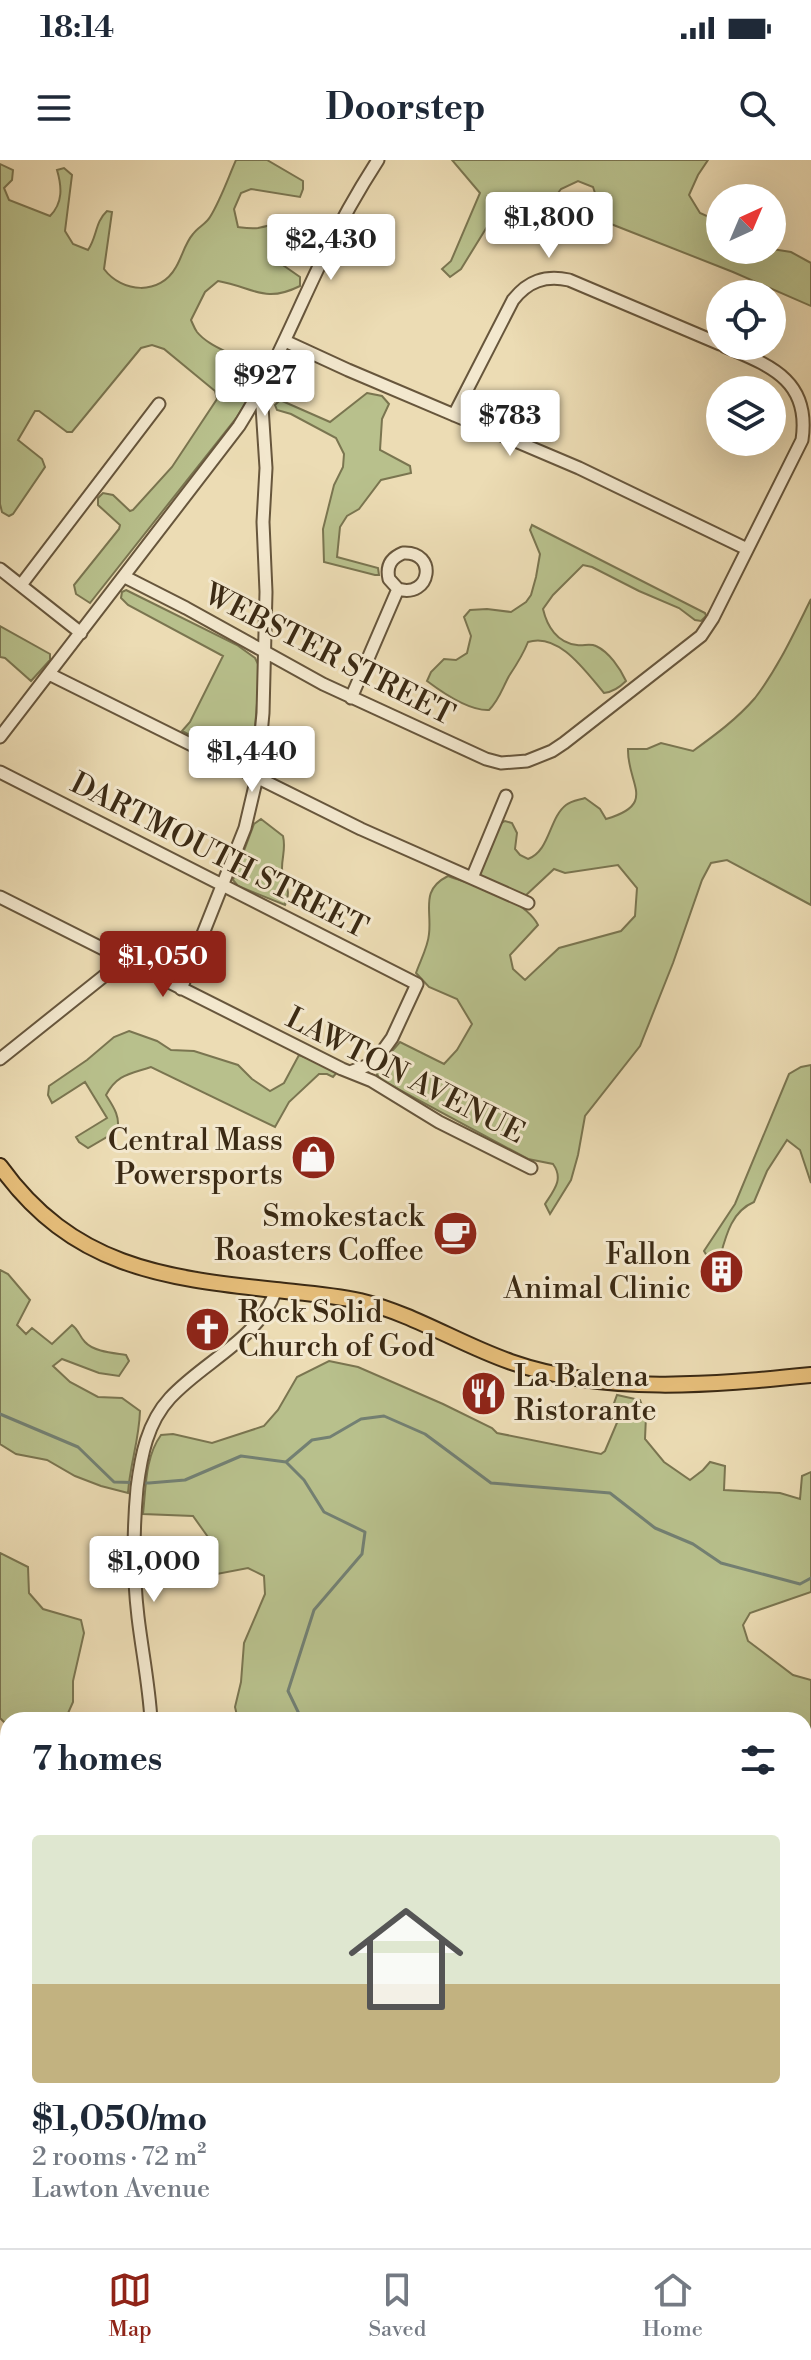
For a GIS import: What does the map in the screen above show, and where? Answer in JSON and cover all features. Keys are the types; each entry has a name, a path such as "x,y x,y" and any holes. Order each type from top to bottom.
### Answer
{"main road":[{"path":"0,1166 30,1203 64,1233 95,1251 135,1266 188,1279 328,1295 372,1304 411,1317 511,1362 574,1377 686,1385 811,1375"}],"street":[{"path":"0,737 239,426 261,391 349,208 378,160"},
{"path":"454,415 513,300 536,281 555,277 569,280 706,338"},
{"path":"285,341 579,468 747,549 802,440 808,411 802,392 784,373 755,360"},
{"path":"181,989 245,828 257,777 263,713 266,592 263,522 266,468 261,391"},
{"path":"21,585 159,404"},
{"path":"239,426 254,431 264,443"},
{"name":"WEBSTER STREET","path":"125,577 351,698 469,753 501,763 515,763 552,751 696,642 713,618 747,549"},
{"path":"0,569 81,633"},
{"path":"351,698 398,589"},
{"path":"49,674 396,846 528,903"},
{"name":"DARTMOUTH STREET","path":"0,772 417,984 392,1038 374,1063 349,1072"},
{"path":"472,878 506,796"},
{"name":"LAWTON AVENUE","path":"0,897 372,1081 439,1122 531,1168"},
{"path":"0,1059 124,960"},
{"path":"150,1712 135,1587 133,1523 145,1442 160,1410 188,1380 255,1326 267,1311 276,1290"}],"green space":[{"path":"236,160 267,160 303,181 300,197 251,189 241,193 234,209 238,227 255,228 304,220 320,225 326,231 321,238 286,229 278,239 277,261 300,277 300,286 267,294 218,281 205,292 191,320 196,330 204,339 248,365 259,381 237,417 90,603 76,594 74,585 120,525 98,505 98,498 103,493 113,495 130,511 133,510 172,467 217,399 215,391 164,349 152,345 141,348 72,432 67,432 35,411 18,440 42,459 45,467 13,514 9,516 2,512 0,164 13,170 12,180 4,188 9,200 50,216 60,194 57,170 64,168 72,175 65,231 73,244 88,250 103,215 107,211 112,212 104,269 121,283 141,288 161,283 176,267 190,238 210,217"},
{"path":"452,160 708,160 689,195 700,213 706,216 706,261 611,224 597,215 598,202 593,187 578,181 561,189 542,215 532,220 490,222 461,269 450,277 442,269 451,261 480,193"},
{"path":"786,251 791,252 811,263 811,306 786,295 786,280 751,280 713,264 786,264"},
{"path":"367,393 382,396 389,404 382,419 380,450 410,466 411,473 381,480 359,509 347,516 340,527 337,557 378,568 379,575 324,562 323,529 334,485 343,467 344,454 336,438 277,410 275,405 280,400 330,422"},
{"path":"532,525 706,616 701,621 695,620 679,608 583,565 553,595 543,609 545,615 554,633 564,641 594,645 605,652 626,681 604,693 571,656 561,648 539,640 528,642 489,710 473,708 456,700 427,681 444,659 456,660 467,653 471,636 464,617 470,610 511,612 531,595 540,554 530,530"},
{"path":"126,590 237,645 255,658 260,668 252,763 248,766 182,731 190,722 223,656 128,605 121,598"},
{"path":"811,599 811,905 727,860 711,863 640,1046 585,1116 571,1180 550,1214 545,1204 558,1180 553,1164 528,1159 377,1075 378,1067 400,1042 444,1064 457,1050 472,1024 457,999 429,987 416,973 428,939 430,894 448,876 498,894 522,907 538,925 510,955 513,969 525,980 559,948 621,931 635,916 637,888 618,865 565,873 554,869 524,897 482,878 478,874 498,825 505,821 512,823 517,833 515,849 528,859 541,849 560,811 570,802 585,798 600,809 606,819 631,807 636,792 628,749 647,749 661,743 693,751 726,726 763,687"},
{"path":"0,626 50,654 50,660 31,681 0,657"},
{"path":"261,819 283,836 282,874 288,889 285,905 238,886 233,880 254,824"},
{"path":"129,1031 157,1041 171,1050 194,1051 238,1065 270,1091 284,1083 299,1055 339,1070 333,1077 319,1074 289,1102 275,1127 151,1067 137,1071 120,1079 106,1095 117,1116 117,1131 88,1148 76,1137 107,1118 85,1082 52,1103 48,1095 49,1086 114,1037"},
{"path":"811,1065 811,1183 800,1150 787,1140 767,1171 754,1202 735,1218 720,1257 707,1256 704,1251 735,1204 789,1074"},
{"path":"0,1270 8,1274 30,1300 17,1325 26,1334 32,1328 52,1344 72,1325 94,1348 126,1355 129,1361 119,1376 99,1373 62,1359 53,1366 70,1382 98,1397 122,1398 140,1411 128,1493 75,1476 47,1460 16,1454 0,1444"},
{"path":"329,1361 358,1367 443,1404 497,1433 601,1454 619,1418 613,1406 617,1395 640,1400 646,1416 645,1439 664,1462 690,1480 710,1462 725,1466 724,1490 780,1493 800,1499 802,1476 811,1472 811,1592 750,1613 743,1625 748,1641 793,1675 811,1680 811,1712 236,1712 244,1643 265,1594 264,1576 248,1568 154,1586 147,1581 150,1564 201,1553 208,1537 193,1516 143,1514 149,1463 161,1435 173,1434 212,1443 264,1426 278,1410 297,1377"},
{"path":"0,1553 28,1567 29,1593 43,1609 81,1620 84,1633 73,1681 73,1702 69,1712 0,1712"}],"waterway":[{"path":"0,1414 78,1447 114,1482 149,1483 185,1480 241,1456 286,1462 312,1440 330,1437 361,1419 384,1416 425,1434 491,1483 610,1493 655,1528 693,1544 721,1563 800,1584 811,1578"},
{"path":"286,1462 304,1480 324,1512 365,1532 362,1554 314,1610 288,1691 298,1712"}],"place":[{"name":"Central Mass Powersports","path":"314,1158"},
{"name":"Smokestack Roasters Coffee","path":"455,1234"},
{"name":"Fallon Animal Clinic","path":"722,1272"},
{"name":"Rock Solid Church of God","path":"207,1330"},
{"name":"La Balena Ristorante","path":"483,1394"}]}
